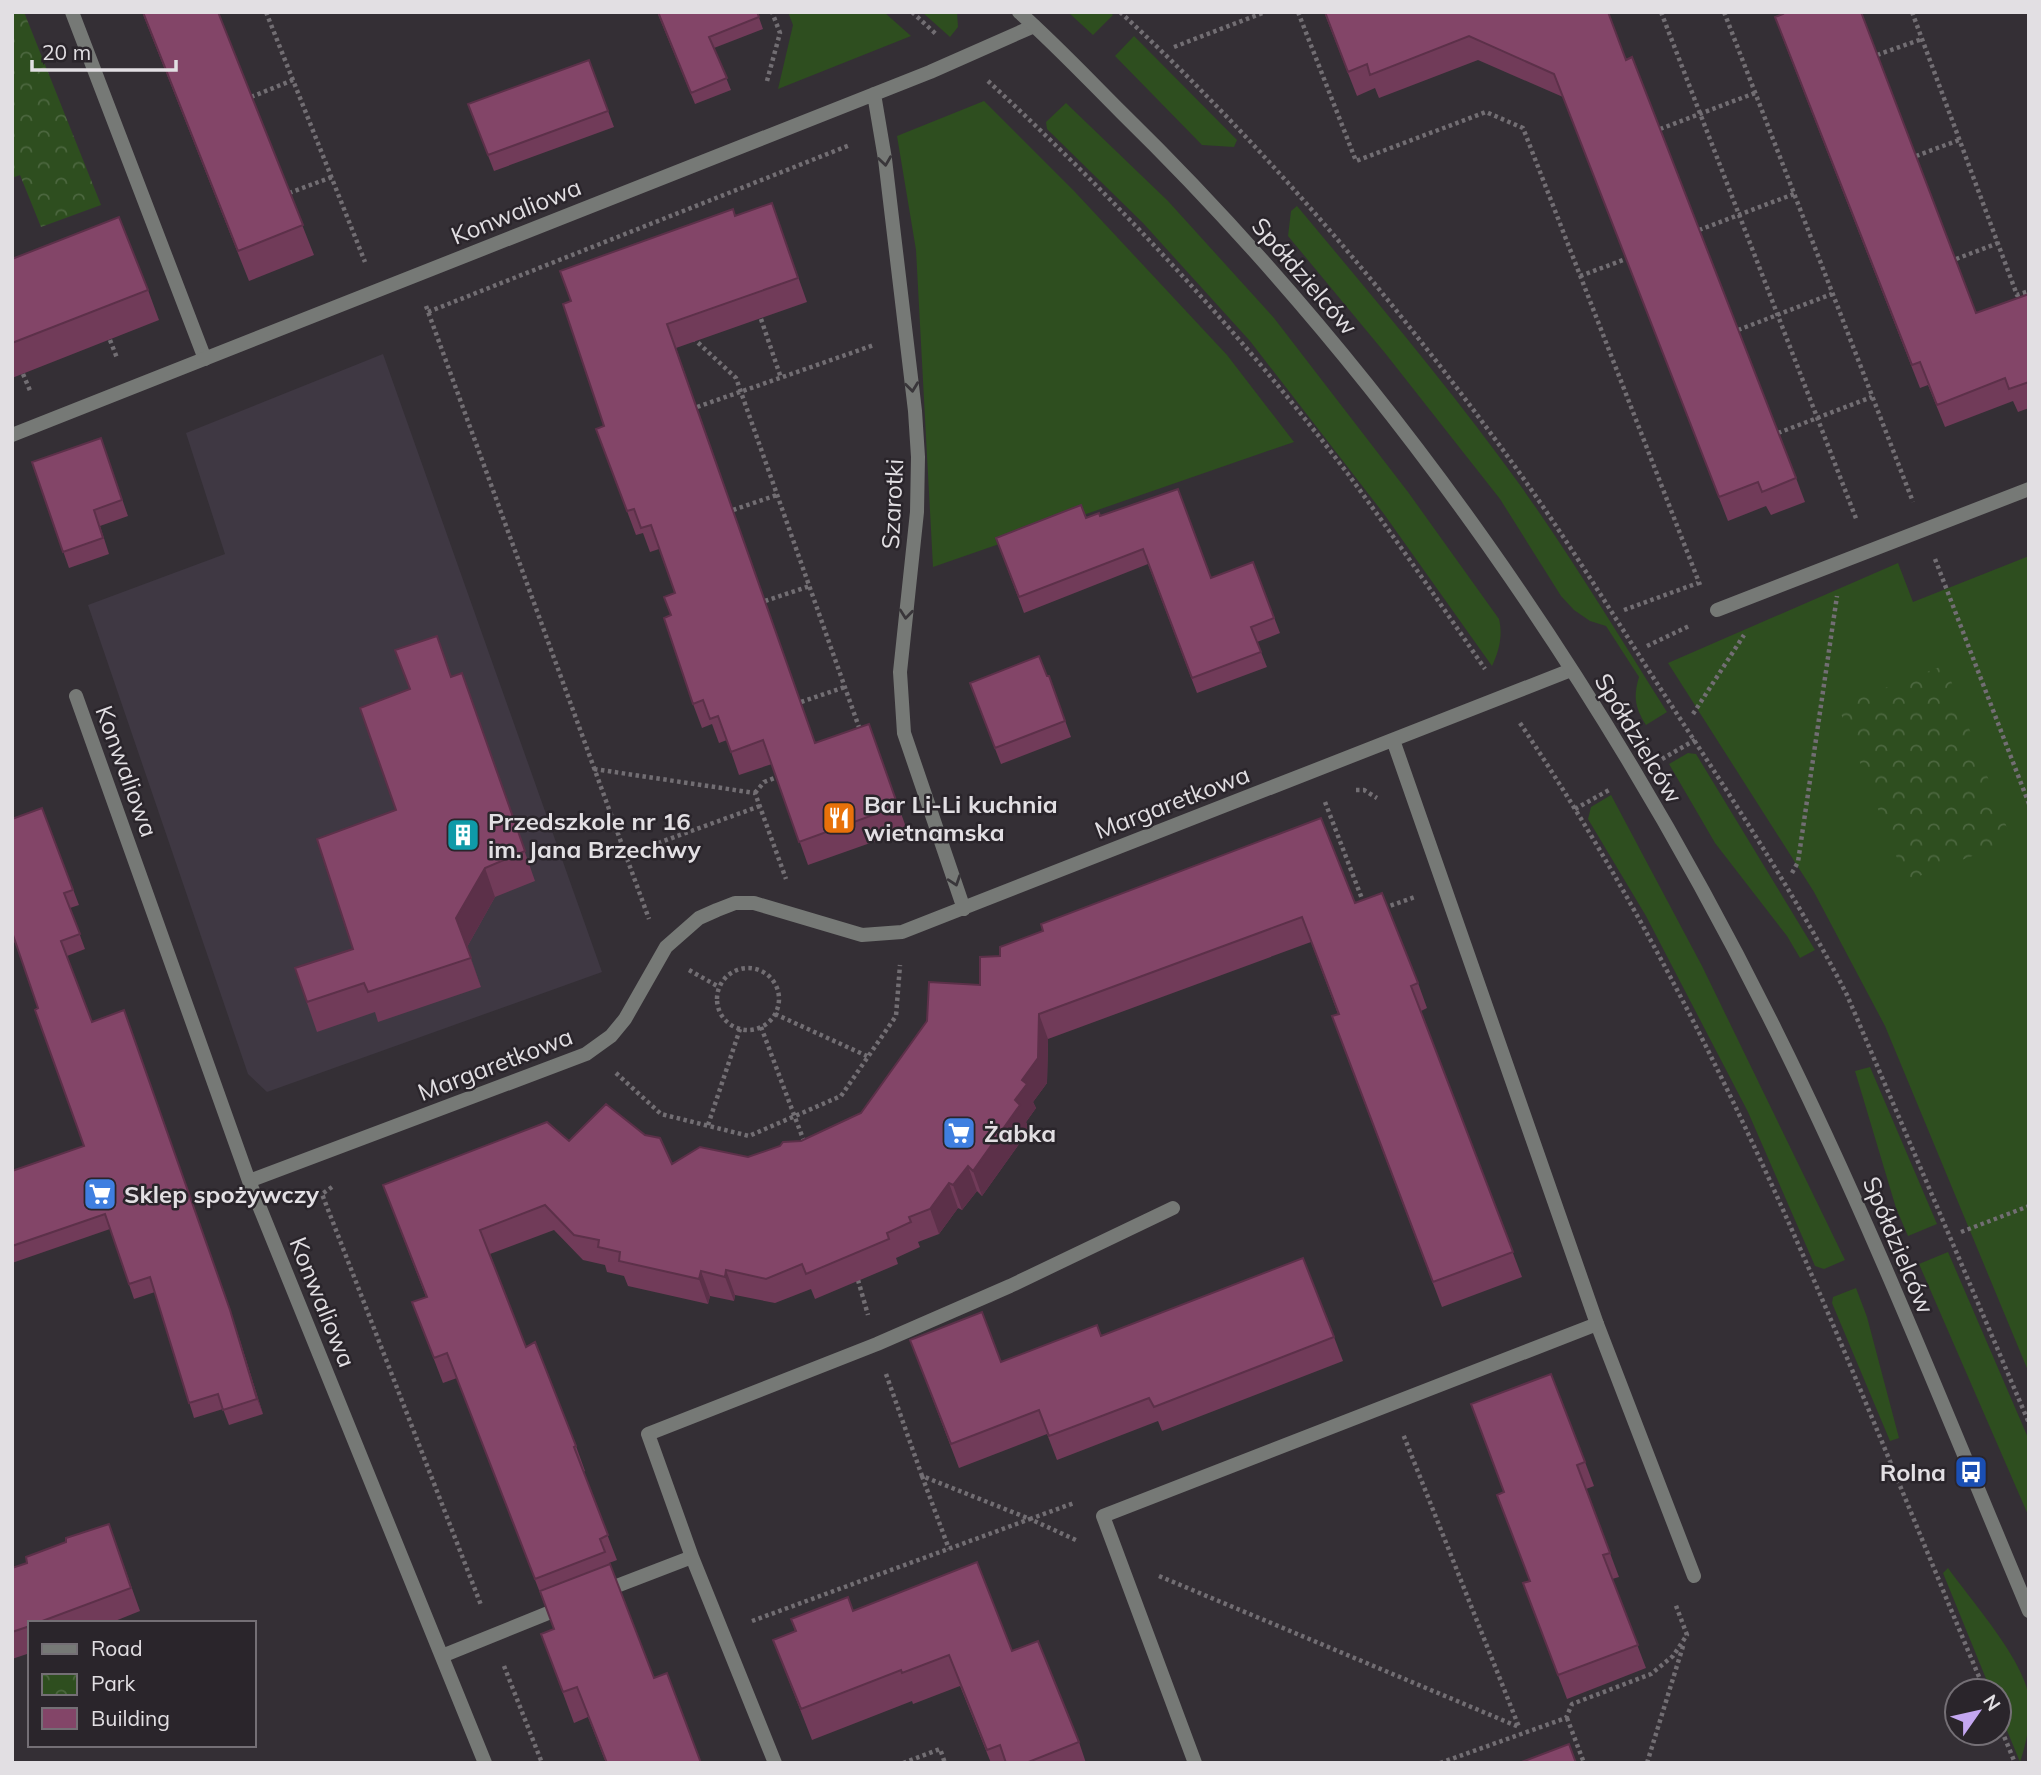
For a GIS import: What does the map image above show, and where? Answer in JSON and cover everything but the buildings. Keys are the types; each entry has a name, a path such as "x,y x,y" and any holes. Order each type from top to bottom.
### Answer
{"street":[{"path":"72,12 205,359"},
{"name":"Spółdzielców","path":"1019,12 1184,174 1333,342 1462,511 1571,670 1712,906 1776,1031 1871,1237 2029,1611"},
{"name":"Konwaliowa","path":"12,435 874,94 1034,26"},
{"name":"Szarotki","path":"874,94 906,334 918,457 917,512 900,673 904,733 964,908"},
{"path":"1714,613 2029,489"},
{"name":"Margaretkowa","path":"249,1181 586,1054 618,1028 666,947 699,918 734,903 754,902 862,935 902,932 1571,670"},
{"name":"Konwaliowa","path":"76,696 249,1181 485,1763"},
{"path":"1393,740 1597,1324 1694,1576"},
{"path":"775,1763 692,1557 648,1434 877,1345 1010,1286 1173,1208"},
{"path":"1195,1763 1102,1516 1597,1324"},
{"path":"442,1656 692,1557"}],"path":[{"path":"266,12 377,291"},
{"path":"767,81 780,33 772,12"},
{"path":"912,12 1030,120 1137,228 1262,368 1347,473 1422,576 1564,790 1674,984 1716,1069 1818,1289 1979,1677"},
{"path":"1120,12 1219,110 1278,174 1400,317 1516,469 1702,751 1822,946 1847,995 2029,1423"},
{"path":"1174,47 1265,12"},
{"path":"1298,12 1356,161 1486,112 1523,128 1699,583 1714,613 1647,646"},
{"path":"1661,12 1869,551"},
{"path":"1724,12 2029,804"},
{"path":"1912,12 2017,295 2029,291"},
{"path":"1878,55 1922,39"},
{"path":"251,97 293,80"},
{"path":"1660,129 1755,93"},
{"path":"428,313 880,132"},
{"path":"1916,156 1959,140"},
{"path":"289,193 332,177"},
{"path":"626,192 642,240"},
{"path":"1699,230 1794,194"},
{"path":"1956,259 1998,243"},
{"path":"1580,276 1626,259"},
{"path":"415,276 644,907"},
{"path":"1738,330 1832,294"},
{"path":"761,319 781,378"},
{"path":"688,334 736,378 866,746 904,733"},
{"path":"697,407 906,334"},
{"path":"1778,433 1872,397"},
{"path":"733,510 777,495"},
{"path":"1624,610 1699,583"},
{"path":"765,601 810,586"},
{"path":"1792,873 1798,862 1837,592"},
{"path":"1693,714 1717,678"},
{"path":"801,702 845,687"},
{"path":"594,769 755,793"},
{"path":"755,793 764,782 777,777"},
{"path":"1351,790 1364,790 1376,796 1380,803"},
{"path":"755,793 800,916"},
{"path":"1333,797 1324,801 1368,913"},
{"path":"625,855 760,806"},
{"path":"1380,909 1417,896 1422,909"},
{"path":"612,1069 661,1114 749,1136 841,1096 896,1016 900,965"},
{"path":"753,968 770,978 776,986 778,996 775,1014 761,1027 750,1030 740,1029 722,1017 716,997 725,977 733,971 753,968"},
{"path":"775,1014 867,1056"},
{"path":"761,1027 809,1154"},
{"path":"708,1125 740,1029"},
{"path":"339,1182 322,1194 542,1763"},
{"path":"1961,1231 2029,1206"},
{"path":"884,1368 949,1549"},
{"path":"1391,1404 1524,1734"},
{"path":"922,1476 1030,1519"},
{"path":"770,1614 1064,1507"},
{"path":"1120,1560 1519,1727"},
{"path":"1647,1763 1687,1635 1672,1596"},
{"path":"1584,1763 1566,1718 1572,1704 1651,1674 1673,1656 1687,1635"},
{"path":"1440,1763 1566,1718"},
{"path":"903,1763 940,1749 945,1763"}],"shaded area":[{"path":"383,354 602,972 267,1092 248,1074 88,605 225,554 186,433"}],"green space":[{"path":"12,12 24,12 101,205 41,227 20,175 12,178"},
{"path":"788,12 884,12 911,36 778,89 793,25"},
{"path":"922,12 957,12 958,27 950,37"},
{"path":"1068,12 1110,12 1113,15 1093,35"},
{"path":"1134,36 1237,140 1234,147 1202,145 1115,56"},
{"path":"984,101 1075,192 1227,355 1294,442 933,567 916,250 897,136"},
{"path":"1066,103 1168,201 1274,318 1408,492 1499,619 1500,643 1492,666 1384,514 1250,341 1143,223 1047,129 1046,122"},
{"path":"1297,206 1439,378 1520,485 1577,569 1667,712 1646,725 1636,702 1639,677 1606,626 1590,621 1574,610 1561,596 1500,499 1288,236 1291,211"},
{"path":"2029,556 2029,1373 1885,1026 1814,892 1668,663 1898,563 1913,602"},
{"path":"1945,665 2012,841 1906,881 1838,706"},
{"path":"1688,753 1696,754 1815,950 1800,958 1787,936 1715,843 1669,764"},
{"path":"1611,795 1702,966 1845,1260 1824,1269 1815,1266 1748,1112 1646,916 1588,819 1591,807"},
{"path":"1870,1067 1937,1224 1908,1236 1896,1208 1855,1071"},
{"path":"1948,1252 2029,1440 2029,1517 1919,1264"},
{"path":"1856,1288 1867,1317 1899,1438 1890,1441 1832,1303 1833,1297"},
{"path":"1948,1568 1982,1613 2018,1666 2025,1683 2029,1714 2020,1762 2013,1745 2013,1677 1985,1677 1943,1573"}],"place":[{"name":"Bar Li-Li kuchnia wietnamska","path":"839,818"},
{"name":"Przedszkole nr 16 im. Jana Brzechwy","path":"463,835"},
{"name":"Żabka","path":"959,1133"},
{"name":"Sklep spożywczy","path":"100,1194"},
{"name":"Rolna","path":"1971,1472"}]}
